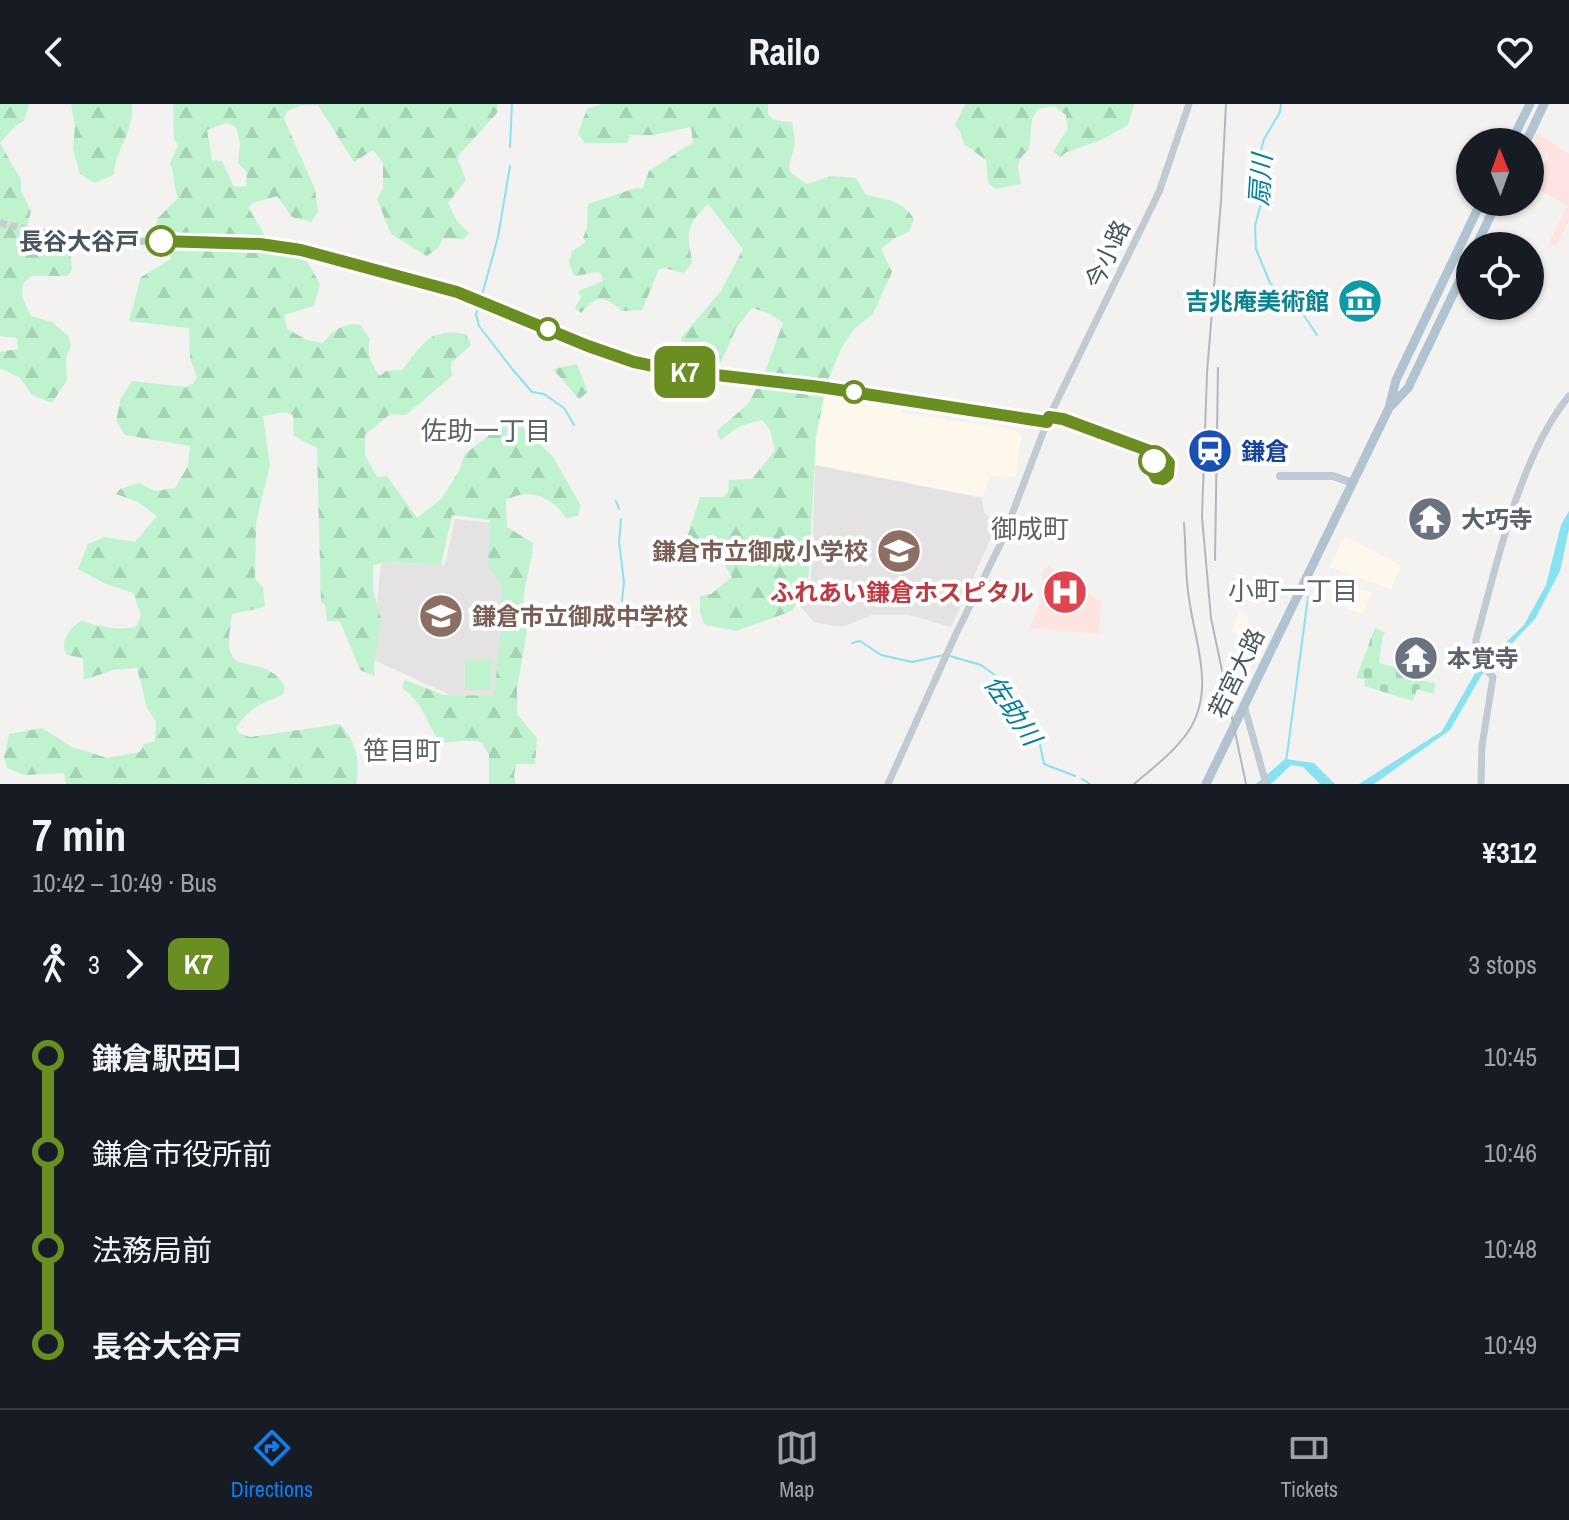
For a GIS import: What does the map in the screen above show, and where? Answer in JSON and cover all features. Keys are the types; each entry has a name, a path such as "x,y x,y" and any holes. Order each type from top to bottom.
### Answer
{"main road":[{"path":"1518,128 1530,104"},
{"path":"1533,128 1544,104"},
{"name":"若宮大路","path":"1206,784 1350,482 1389,408 1394,385 1474,216"},
{"name":"若宮大路","path":"1389,408 1406,390 1456,288"},
{"path":"1394,385 1400,391 1406,390"},
{"path":"1280,476 1333,476 1350,482"}],"street":[{"name":"今小路","path":"888,784 1001,543 1048,419 1159,192 1189,104"},
{"path":"30,230 88,240 177,242"},
{"path":"260,244 301,250 457,292 634,362 673,370 759,379"},
{"path":"820,387 1063,419 1157,454"},
{"path":"1481,784 1482,746 1493,677 1476,657 1476,640 1524,479 1546,428 1569,396"},
{"path":"1243,703 1266,784"}],"shaded area":[{"path":"1544,138 1569,154 1569,220 1556,246 1549,242 1568,206 1544,192 1544,165 1549,156 1544,153"},
{"path":"825,393 900,405 901,413 1015,430 1022,435 1015,477 990,476 983,497 815,465 816,437"},
{"name":"鎌倉市立御成小学校","path":"815,465 982,498 984,512 997,525 951,627 909,615 872,615 845,626 834,626 814,622 799,605 808,591 811,578"},
{"name":"鎌倉市立御成中学校","path":"455,519 493,523 510,574 498,699 450,695 372,659 381,562 445,565"},
{"path":"1344,536 1401,565 1391,589 1329,567"},
{"name":"ふれあい鎌倉ホスピタル","path":"1048,566 1101,602 1099,634 1030,628 1048,582 1041,575"},
{"path":"1323,575 1372,593 1363,614 1312,596"},
{"path":"1239,612 1248,615 1248,628 1262,633 1258,644 1232,631"}],"green space":[{"path":"0,104 29,104 24,121 0,143"},
{"path":"71,104 132,104 131,123 114,175 94,183 80,174 73,149 75,126"},
{"path":"173,104 498,104 497,113 457,157 466,180 448,203 457,221 469,233 463,239 443,238 438,248 427,256 391,234 377,199 383,188 383,163 373,150 354,162 318,105 300,106 287,111 284,119 315,189 318,212 311,222 292,217 277,196 248,207 264,234 263,250 304,256 320,284 314,306 284,315 287,329 307,340 323,343 340,328 361,325 370,339 370,359 380,376 386,371 402,370 422,345 435,335 453,332 466,334 471,345 451,363 452,376 406,415 390,414 365,435 365,455 377,477 387,476 417,518 442,498 459,471 465,454 501,426 512,423 522,426 553,457 581,506 577,516 566,518 554,504 540,496 523,494 506,500 507,527 533,543 524,594 524,615 528,624 517,689 517,714 537,738 535,764 516,764 516,784 489,784 489,755 482,743 440,743 420,707 403,689 405,680 444,695 494,696 501,631 501,582 488,567 490,520 452,515 441,565 388,562 373,565 373,590 381,618 375,676 360,670 340,621 327,621 325,605 321,602 317,448 294,436 293,415 285,412 263,416 270,465 256,523 255,579 263,587 265,607 232,614 229,640 235,659 271,672 285,687 283,695 256,707 236,728 239,733 250,737 340,724 356,752 356,784 66,784 64,773 24,775 7,768 4,758 9,734 42,728 72,747 107,758 140,752 144,744 155,741 156,722 147,708 137,668 113,670 84,680 83,658 67,655 64,645 69,631 81,621 116,628 137,626 141,615 133,593 106,584 78,569 88,544 105,537 135,542 157,516 138,502 116,494 120,489 139,483 155,491 175,488 188,466 190,446 125,435 116,421 121,398 132,381 186,387 194,383 197,377 190,358 189,328 129,321 141,277 171,259 169,233 156,226 157,219 178,198 170,163 178,145 174,139","holes":["226,123 236,127 240,144 238,163 247,172 246,186 234,187 222,161 212,160 207,130"]},
{"path":"602,104 768,104 768,114 774,120 792,122 795,145 789,166 795,175 807,184 832,176 856,178 866,195 900,205 914,220 909,232 881,249 892,272 873,314 854,329 842,347 827,382 816,437 808,584 792,611 736,631 705,625 700,613 700,596 711,594 732,577 720,558 702,552 691,565 680,559 700,497 723,497 728,492 729,480 752,479 775,450 770,430 762,420 740,426 721,440 717,431 748,404 764,374 783,323 768,313 752,308 736,328 721,362 703,368 688,366 681,338 721,291 743,249 708,204 691,225 689,244 692,263 684,273 659,269 642,310 622,311 605,299 596,300 581,313 575,308 581,297 578,291 603,281 598,272 574,276 569,262 572,251 586,242 583,238 588,204 636,188 642,189 649,171 693,142 691,127 653,135 631,135 627,143 585,143 578,134 587,109"},
{"path":"965,104 1134,104 1128,125 1060,157 1053,152 1068,128 1066,115 1054,106 1038,109 1032,119 1029,150 1019,162 1021,184 995,189 988,183 986,160 964,144 955,125"},
{"path":"0,143 21,180 21,191 31,211 25,235 70,247 72,269 68,276 31,276 23,284 22,297 31,316 52,322 68,336 71,345 66,358 67,380 52,403 32,395 20,378 0,368 0,352 18,349 17,338 0,336"},
{"path":"577,364 588,392 579,399 553,369"},
{"path":"1375,628 1385,632 1379,663 1412,672 1411,679 1435,683 1434,694 1417,689 1413,701 1364,686 1365,679 1356,678"},
{"path":"465,660 491,660 491,690 465,690"}],"water":[{"path":"1569,511 1569,529 1560,571 1535,619 1481,676 1450,730 1374,784 1359,784 1442,731 1477,670 1524,625 1546,585 1561,525"},
{"path":"1285,759 1314,763 1335,784 1320,784 1303,767 1291,765 1271,784 1256,784"}],"waterway":[{"path":"510,147 512,104"},
{"name":"扇川","path":"1281,104 1280,112 1264,139 1255,172 1263,197 1255,225 1256,249 1270,283 1299,308 1317,335"},
{"path":"482,295 498,237 510,166"},
{"path":"478,307 479,326 513,370 532,392 544,394 564,408 574,425"},
{"path":"616,501 619,509"},
{"path":"621,519 622,601"},
{"path":"1286,762 1308,597"},
{"name":"佐助川","path":"852,643 860,641 881,655 912,662 944,655"},
{"name":"佐助川","path":"950,656 981,665 996,676 1021,727 1040,745 1044,764 1075,776"},
{"name":"佐助川","path":"1082,779 1090,784"}],"tunnel":[{"path":"0,223 30,230"},
{"path":"177,242 260,244"},
{"path":"759,379 820,387"}],"tram line":[{"path":"1134,784 1163,760 1188,732 1201,699 1201,666 1188,589 1184,523"}],"railway":[{"path":"1226,104 1207,373 1202,517 1211,618 1246,784"},
{"path":"1215,560 1218,368"}],"bus line":[{"name":"K7","path":"161,241 276,245 301,250 457,292 634,362 1047,422 1049,417 1063,419 1166,457 1168,475 1163,479 1156,478 1153,472 1154,461"}],"place":[{"name":"長谷大谷戸","path":"161,241"},
{"name":"吉兆庵美術館","path":"1360,301"},
{"name":"鎌倉","path":"1210,451"},
{"name":"大巧寺","path":"1430,519"},
{"name":"鎌倉市立御成小学校","path":"899,551"},
{"name":"ふれあい鎌倉ホスピタル","path":"1065,592"},
{"name":"鎌倉市立御成中学校","path":"441,616"},
{"name":"本覚寺","path":"1416,658"}],"district":[{"name":"佐助一丁目","path":"486,430"},
{"name":"御成町","path":"1030,528"},
{"name":"小町一丁目","path":"1293,590"},
{"name":"笹目町","path":"402,750"}]}
